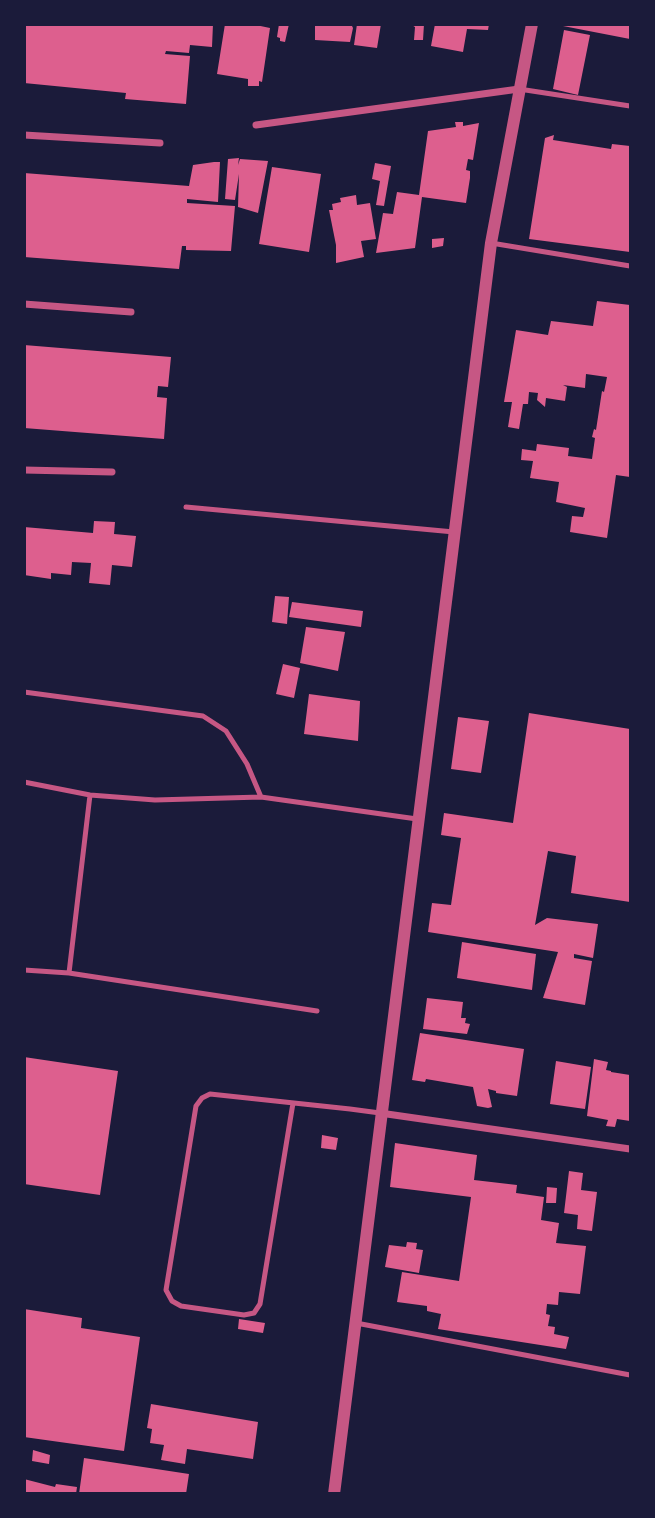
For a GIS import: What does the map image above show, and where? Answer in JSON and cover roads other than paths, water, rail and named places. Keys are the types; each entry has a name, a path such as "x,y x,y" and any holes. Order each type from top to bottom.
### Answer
{"street":[{"path":"334,1493 491,243 532,24"},
{"path":"256,125 519,89"},
{"path":"24,135 160,143"},
{"path":"24,304 131,312"},
{"path":"24,470 112,472"},
{"path":"380,1113 631,1149"}],"lane":[{"path":"519,89 631,106"},
{"path":"491,243 631,265"},
{"path":"186,507 454,532"},
{"path":"24,692 203,716 226,731 247,764 261,797"},
{"path":"24,782 90,795 155,800 261,797 418,819"},
{"path":"69,972 90,795"},
{"path":"24,970 69,972 317,1011"},
{"path":"293,1103 260,1304 254,1313 244,1315 181,1306 172,1301 166,1290 196,1106 210,1094 293,1103 380,1113"},
{"path":"356,1323 631,1375"}]}
